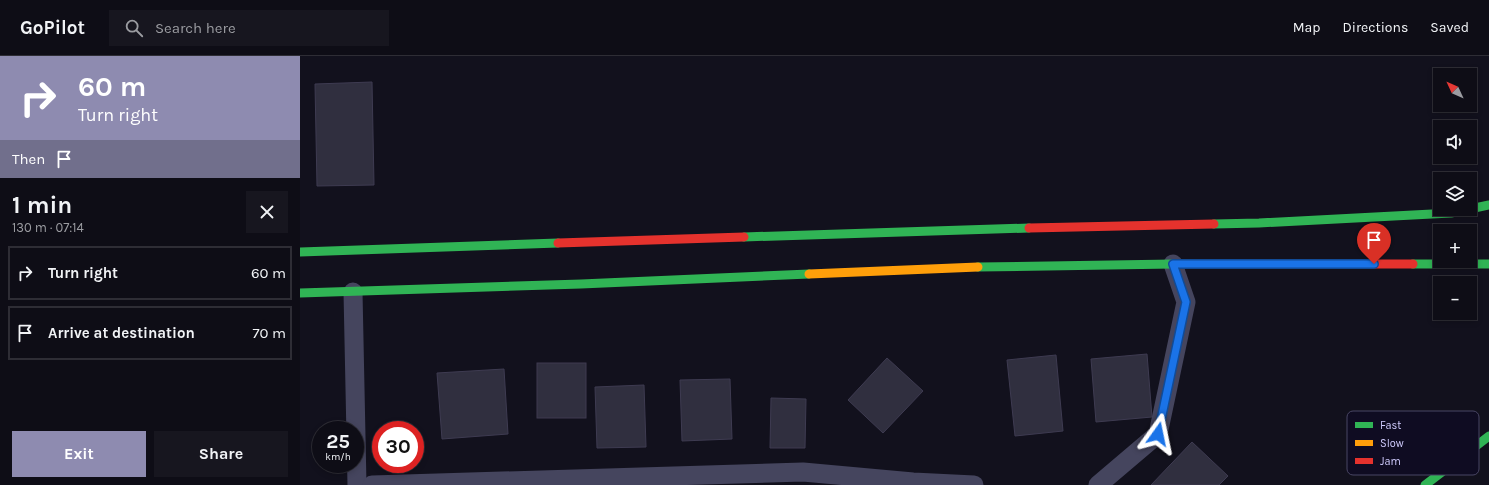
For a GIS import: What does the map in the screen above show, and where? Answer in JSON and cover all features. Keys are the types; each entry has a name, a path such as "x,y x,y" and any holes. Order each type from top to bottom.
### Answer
{"main road":[{"path":"1477,208 1489,205"},
{"path":"300,252 937,230 1259,223 1433,214"},
{"path":"300,293 943,268 1173,264 1489,264"},
{"path":"1479,444 1488,437"},
{"path":"1425,485 1438,475"}],"street":[{"path":"1098,485 1158,434 1186,302 1173,264"},
{"path":"354,292 357,485"},
{"path":"372,485 803,478 974,485"}],"building":[{"path":"372,82 374,185 317,186 315,84"},
{"path":"1147,354 1152,417 1096,422 1091,359"},
{"path":"1056,355 1063,431 1015,436 1007,360"},
{"path":"887,358 923,391 883,433 848,400"},
{"path":"537,363 586,363 586,418 537,418"},
{"path":"504,369 508,434 442,439 437,373"},
{"path":"730,379 732,439 682,441 680,380"},
{"path":"644,385 646,447 597,448 595,387"},
{"path":"771,398 806,399 805,448 770,448"},
{"path":"1192,442 1228,476 1219,485 1151,485"}],"traffic: fast":[{"path":"1477,208 1489,205"},
{"path":"1214,224 1433,214"},
{"path":"744,237 1029,228"},
{"path":"300,252 558,243"},
{"path":"978,267 1288,264"},
{"path":"1413,264 1489,264"},
{"path":"300,293 581,284 809,274"},
{"path":"1479,444 1489,436"},
{"path":"1425,485 1438,475"}],"traffic: slow":[{"path":"809,274 978,267"}],"traffic: jam":[{"path":"1029,228 1214,224"},
{"path":"558,243 744,237"},
{"path":"1288,264 1413,264"}],"route":[{"path":"1158,434 1186,302 1173,264 1374,264"}]}
